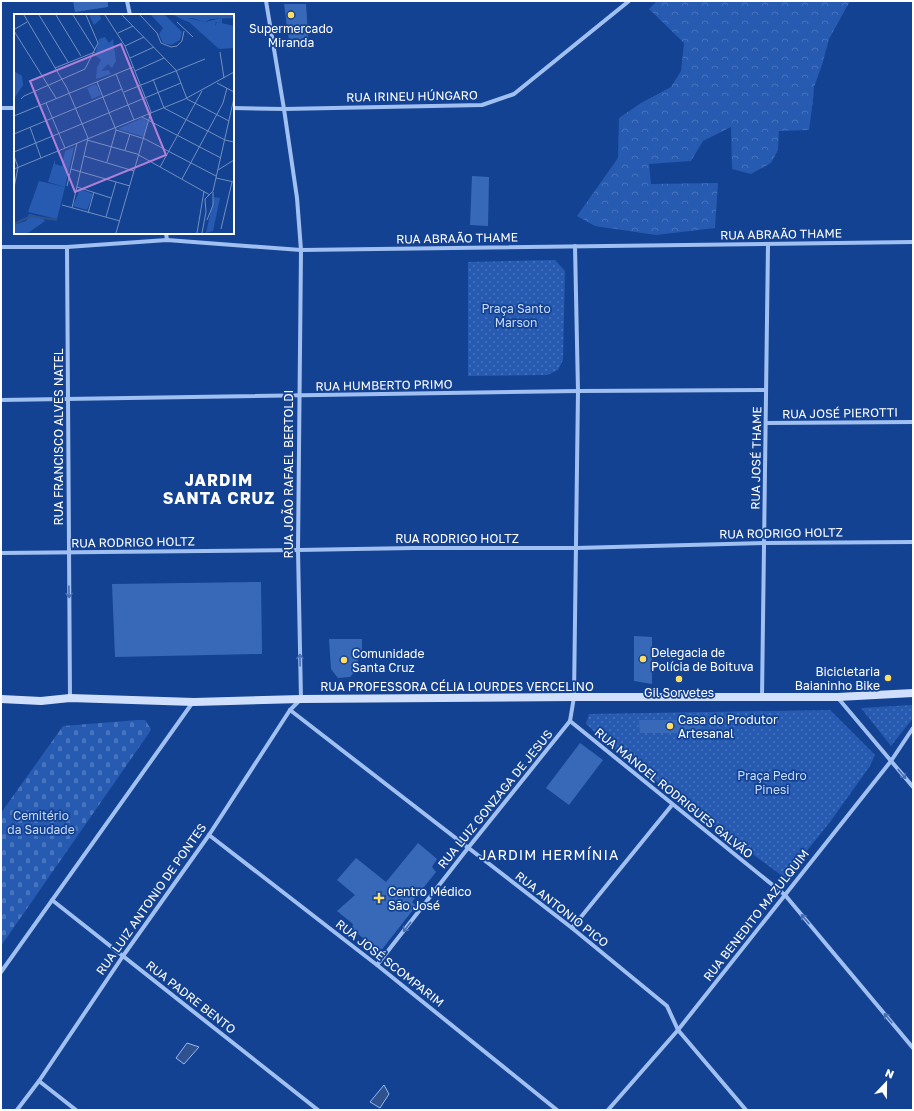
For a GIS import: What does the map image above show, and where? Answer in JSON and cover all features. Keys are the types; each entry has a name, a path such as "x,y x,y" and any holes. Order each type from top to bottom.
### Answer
{"main road":[{"name":"RUA PROFESSORA CÉLIA LOURDES VERCELINO","path":"1,699 41,701 70,698 194,702 301,699 838,697 913,693"}],"street":[{"path":"127,1 130,14"},
{"name":"RUA JOÃO RAFAEL BERTOLDI","path":"266,1 297,198 301,250 298,550 301,699"},
{"name":"RUA IRINEU HÚNGARO","path":"234,108 284,109 482,105 514,94 629,1"},
{"path":"1,108 14,108"},
{"path":"166,234 167,240"},
{"name":"RUA ABRAÃO THAME","path":"1,247 68,247 167,240 301,250 913,242"},
{"name":"RUA JOSÉ THAME","path":"762,697 768,244"},
{"path":"570,721 574,697 578,391 575,246"},
{"name":"RUA FRANCISCO ALVES NATEL","path":"68,247 70,698"},
{"name":"RUA HUMBERTO PRIMO","path":"1,400 578,391 766,390"},
{"name":"RUA JOSÉ PIEROTTI","path":"766,423 913,422"},
{"name":"RUA RODRIGO HOLTZ","path":"1,553 413,548 576,548 765,543 913,542"},
{"path":"838,697 913,787"},
{"name":"RUA LUIZ ANTONIO DE PONTES","path":"17,1110 39,1081 123,956 209,835 290,710 301,699"},
{"path":"1,972 194,702"},
{"name":"RUA ANTONIO PICO","path":"290,710 572,928 667,1006 678,1030 746,1110"},
{"name":"RUA MANOEL RODRIGUES GALVÃO","path":"570,721 785,895"},
{"name":"RUA LUIZ GONZAGA DE JESUS","path":"377,965 468,848 570,721"},
{"name":"RUA BENEDITO MAZULQUIM","path":"608,1110 678,1030 891,761 913,728"},
{"path":"572,928 672,805"},
{"name":"RUA JOSÉ SCOMPARIM","path":"209,835 377,965 557,1110"},
{"path":"785,895 913,1048"},
{"name":"RUA PADRE BENTO","path":"52,900 318,1110"},
{"path":"39,1081 76,1110"}],"green space":[{"path":"657,1 850,1 829,39 814,87 809,130 779,131 778,150 771,163 751,174 732,169 731,127 703,141 691,161 649,164 651,184 718,183 715,228 656,235 595,226 577,216 618,158 619,118 641,103 671,87 681,71 684,43 649,9"},
{"name":"Praça Santo Marson","path":"555,260 565,271 563,360 558,370 547,375 468,376 468,262"},
{"path":"912,705 913,718 891,746 861,708"},
{"name":"Praça Pedro Pinesi","path":"830,710 875,755 870,766 830,822 785,878 693,810 604,741 586,724 589,714"},
{"name":"Cemitério da Saudade","path":"145,720 151,729 149,733 1,946 1,813 63,726"}],"shaded area":[{"path":"187,1043 199,1047 184,1064 176,1058"},
{"path":"384,1085 389,1094 380,1108 370,1102"}],"building":[{"path":"73,1 108,1 108,7 75,12"},
{"path":"284,4 306,4 309,49 290,48"},
{"path":"472,176 489,177 488,226 470,225"},
{"path":"261,582 262,654 115,657 112,584"},
{"name":"Delegacia de Polícia de Boituva","path":"634,636 652,637 652,684 634,681"},
{"name":"Comunidade Santa Cruz","path":"329,639 362,639 362,651 358,651 357,672 354,672 350,677 338,678 331,669"},
{"name":"Casa do Produtor Artesanal","path":"639,720 700,720 701,733 640,733"},
{"path":"580,743 603,760 569,805 546,788"},
{"name":"Centro Médico São José","path":"418,843 437,859 432,867 436,872 412,902 416,906 380,952 352,929 353,924 337,911 355,895 337,880 356,858 386,882"}],"place":[{"name":"Supermercado Miranda","path":"291,15"},
{"name":"Delegacia de Polícia de Boituva","path":"643,659"},
{"name":"Comunidade Santa Cruz","path":"344,660"},
{"name":"Bicicletaria Baianinho Bike","path":"888,678"},
{"name":"Gil Sorvetes","path":"679,679"},
{"name":"Casa do Produtor Artesanal","path":"670,726"},
{"name":"Centro Médico São José","path":"379,898"}],"district":[{"name":"JARDIM SANTA CRUZ","path":"219,489"},
{"name":"JARDIM HERMÍNIA","path":"549,854"}]}
